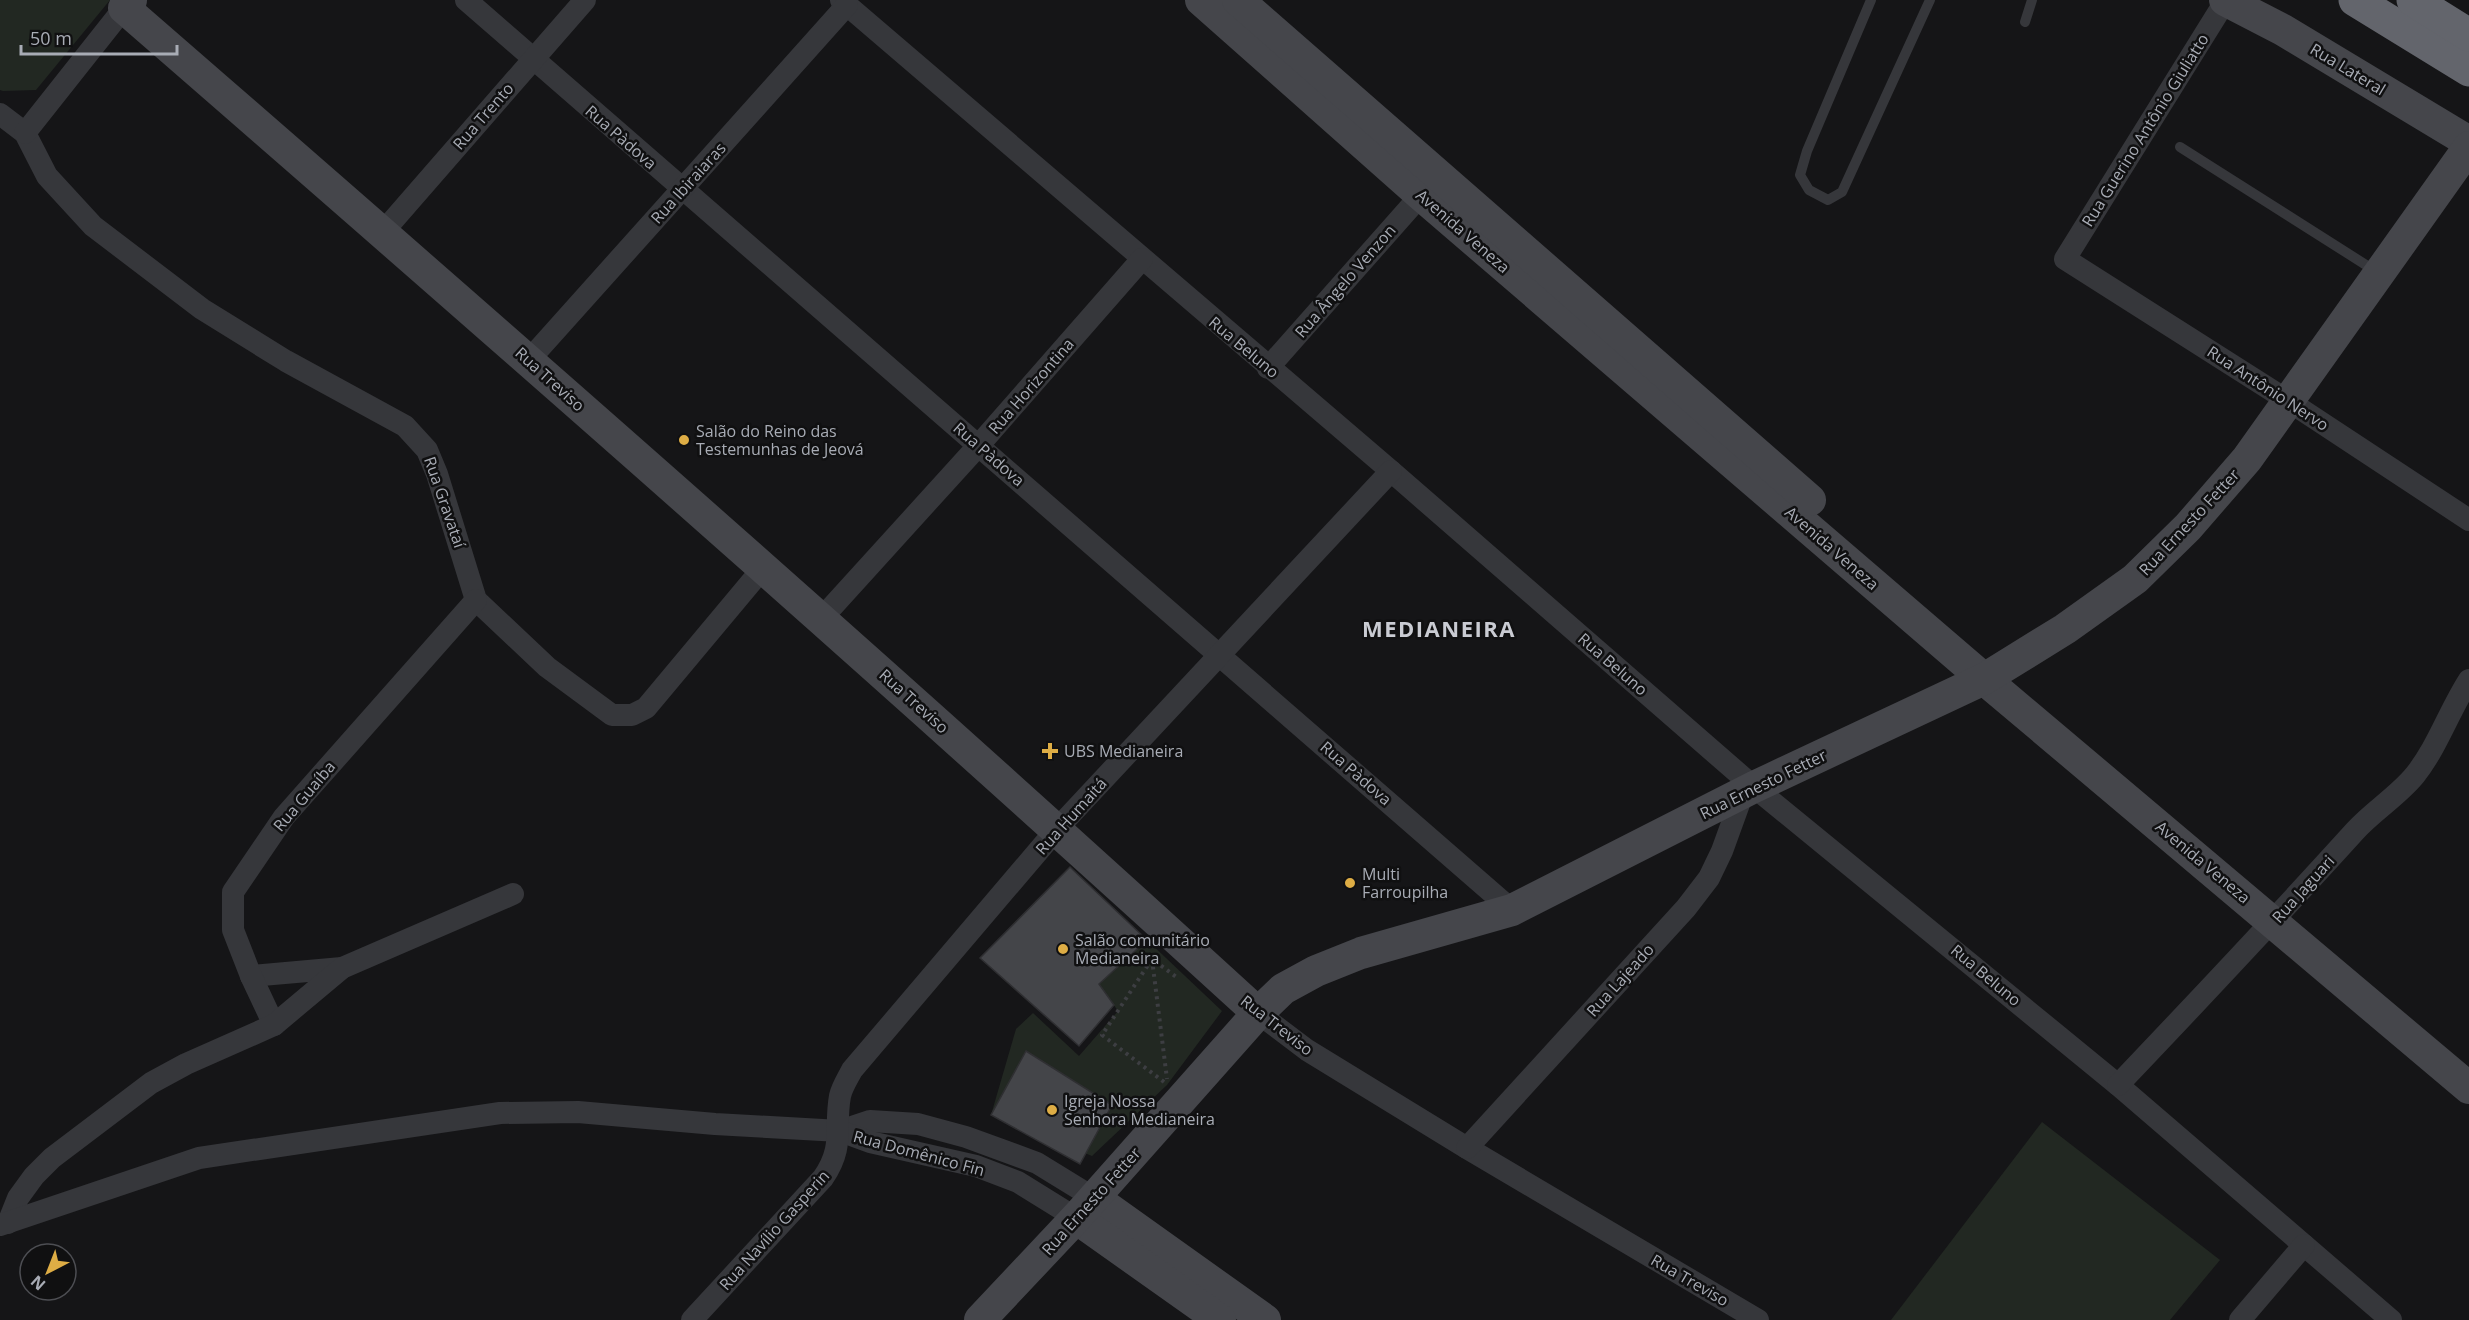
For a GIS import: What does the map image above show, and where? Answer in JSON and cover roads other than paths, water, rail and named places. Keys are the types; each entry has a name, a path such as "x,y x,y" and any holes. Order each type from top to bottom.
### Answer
{"highway":[{"path":"2355,0 2469,70"},
{"path":"2413,0 2467,34"},
{"path":"2441,0 2467,34"}],"main road":[{"name":"Avenida Veneza","path":"1201,0 1243,15 1338,104 1993,674"},
{"name":"Rua Lateral","path":"2225,0 2283,30 2469,142"},
{"name":"Rua Treviso","path":"127,4 382,233 529,360 1057,829 1258,1013"},
{"name":"Avenida Veneza","path":"1338,104 1421,195 2279,915 2469,1088"},
{"name":"Rua Ernesto Fetter","path":"980,1320 1085,1208 1258,1013 1283,989 1316,971 1361,953 1512,910 1749,790 1993,674 2065,629 2135,579 2188,527 2247,459 2290,402 2469,147"},
{"name":"Avenida Veneza","path":"2279,915 2469,1060"},
{"name":"Rua Domênico Fin","path":"1085,1208 1220,1320"},
{"name":"Rua Domênico Fin","path":"1085,1208 1265,1320"}],"street":[{"name":"Rua Pàdova","path":"466,0 681,190 1220,653 1512,910"},
{"name":"Rua Trento","path":"382,233 585,0"},
{"name":"Rua Guerino Antônio Giuliatto","path":"2065,259 2225,0"},
{"name":"Rua Ibiraiaras","path":"529,360 844,3"},
{"name":"Rua Beluno","path":"844,3 1391,471 1749,790 2118,1084 2391,1320"},
{"path":"25,133 127,4"},
{"name":"Rua Gravataí","path":"0,114 25,133 47,176 93,226 202,309 286,361 405,426 427,450 437,474 476,600 548,667 612,715 632,715 646,708 763,568"},
{"name":"Rua Ângelo Venzon","path":"1268,368 1421,195"},
{"name":"Rua Horizontina","path":"821,619 979,445 1142,259"},
{"name":"Rua Antônio Nervo","path":"2065,259 2290,402 2469,520"},
{"name":"Rua Humaitá","path":"840,1131 840,1096 852,1070 1057,829 1391,471"},
{"name":"Rua Guaíba","path":"274,1025 233,930 233,892 284,817 476,600"},
{"name":"Rua Jaguari","path":"2118,1084 2279,915 2366,819 2414,776 2439,741 2452,707 2469,680"},
{"name":"Rua Lajeado","path":"1467,1148 1686,908 1709,878 1749,790"},
{"path":"4,1224 18,1198 34,1176 52,1158 151,1083 186,1064 274,1025 342,968 513,894"},
{"path":"251,976 342,968"},
{"name":"Rua Treviso","path":"1258,1013 1307,1050 1467,1148 1758,1320"},
{"name":"Rua Domênico Fin","path":"4,1224 199,1158 500,1113 578,1112 715,1124 840,1131 870,1142 976,1166 1085,1208"},
{"name":"Rua Navílio Gasperin","path":"692,1320 823,1178 831,1167 840,1131"},
{"path":"2240,1320 2304,1245"}],"lane":[{"path":"1871,0 1807,151 1800,175 1809,190 1828,200 1842,192 1930,0"},
{"path":"2025,22 2032,0"},
{"path":"2180,147 2380,274"}],"place":[{"name":"Salão do Reino das Testemunhas de Jeová","path":"684,440"},
{"name":"UBS Medianeira","path":"1050,751"},
{"name":"Multi Farroupilha","path":"1350,883"},
{"name":"Salão comunitário Medianeira","path":"1063,949"},
{"name":"Igreja Nossa Senhora Medianeira","path":"1052,1110"}],"district":[{"name":"MEDIANEIRA","path":"1439,628"}]}
